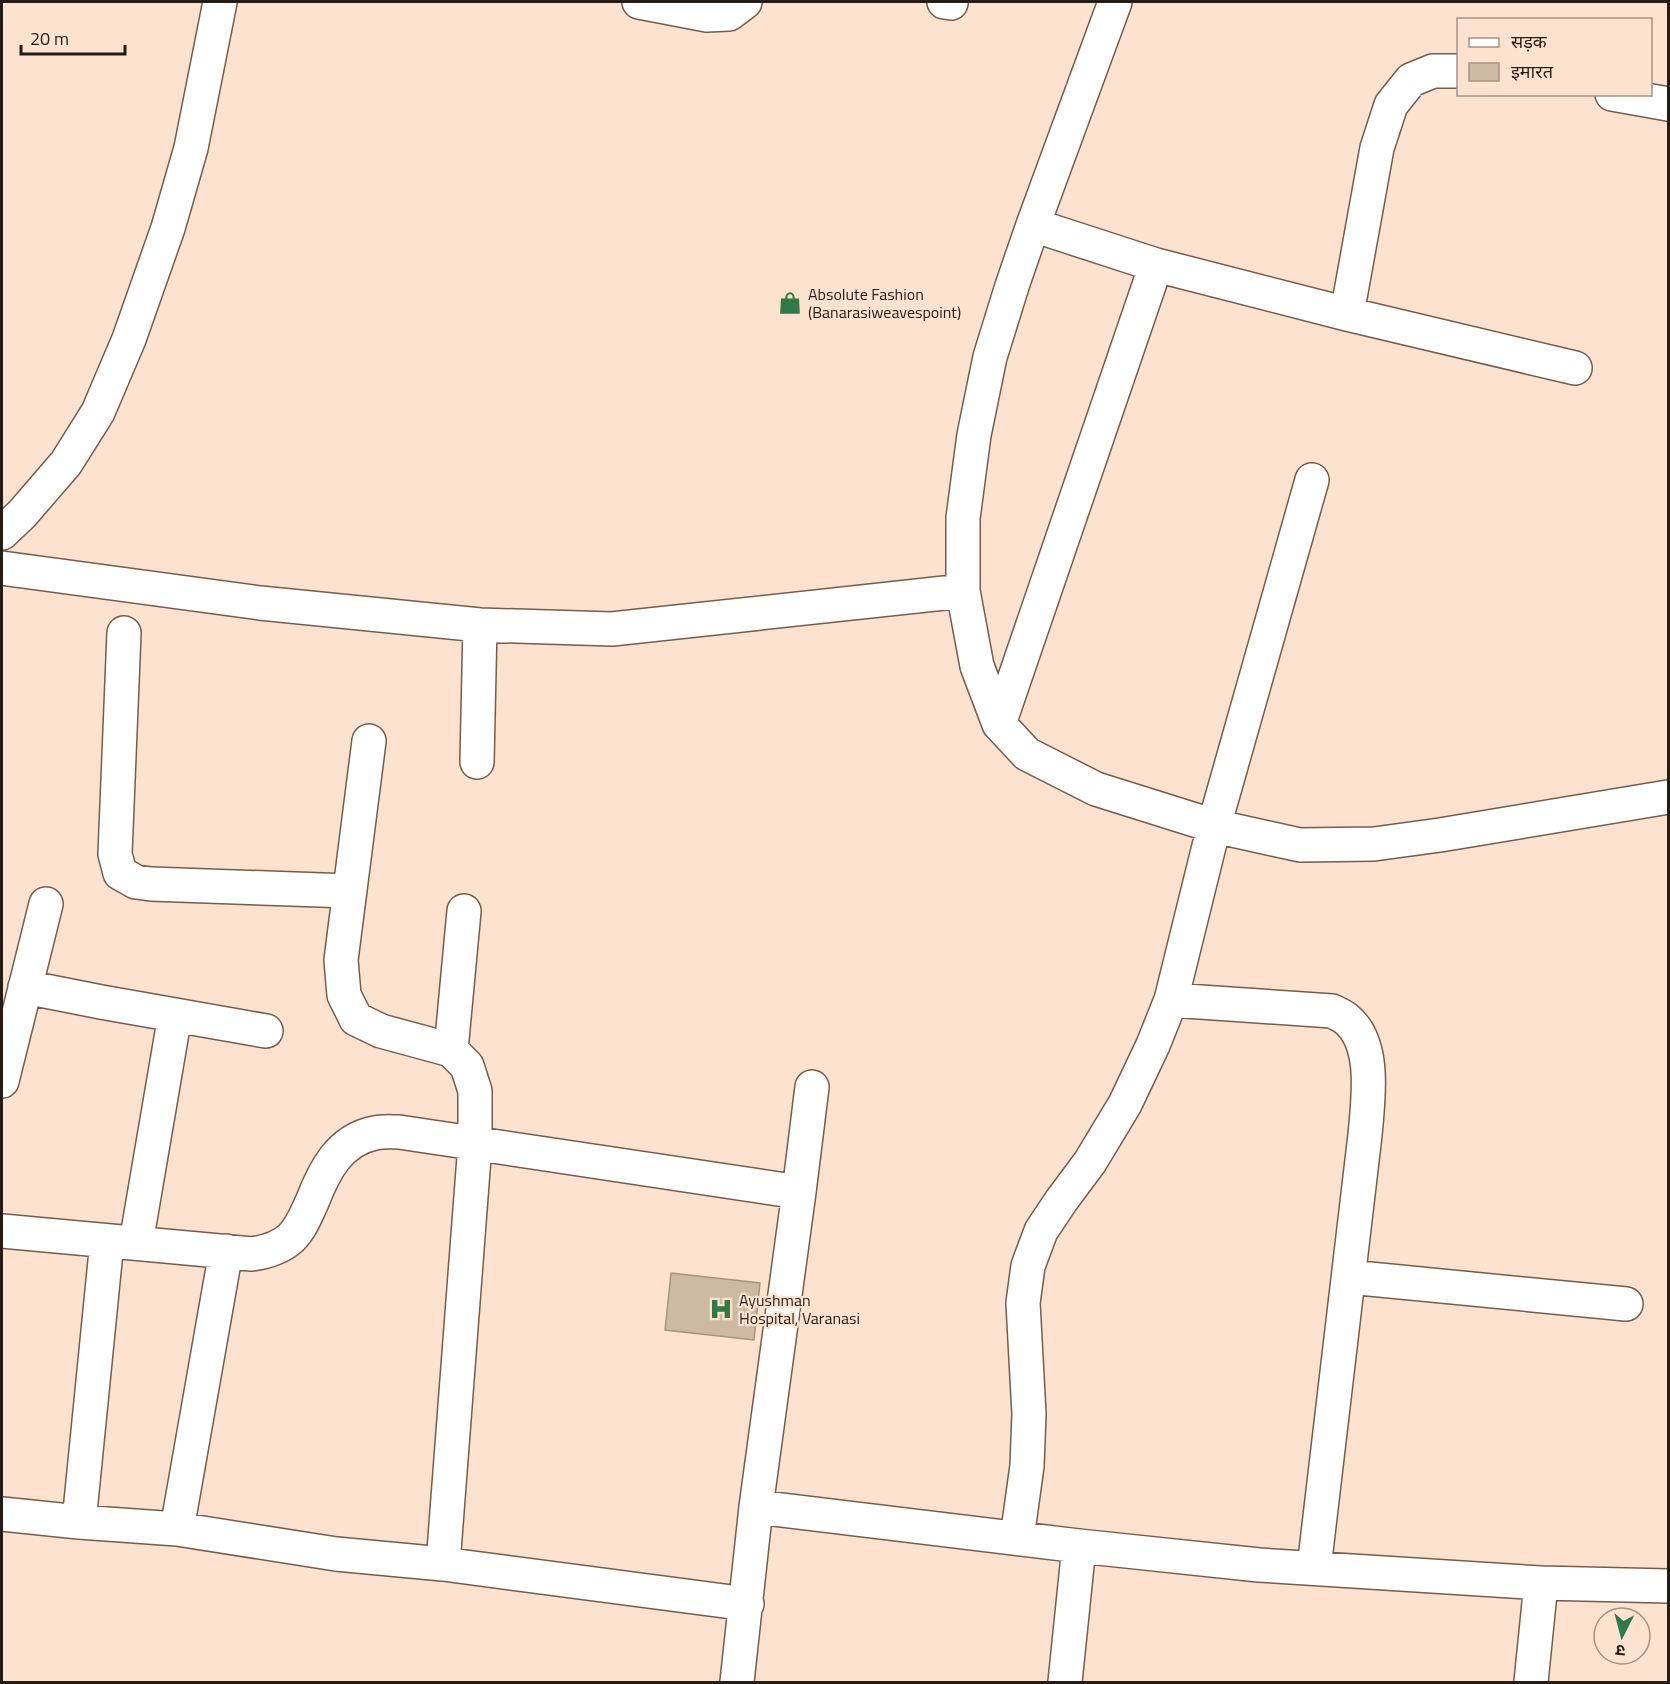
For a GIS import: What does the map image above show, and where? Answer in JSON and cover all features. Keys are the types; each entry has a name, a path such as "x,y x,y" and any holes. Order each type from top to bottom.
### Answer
{"street":[{"path":"2,533 22,514 66,463 98,412 129,339 168,228 191,148 220,2"},
{"path":"639,2 707,15 729,14 745,2"},
{"path":"1115,2 1033,225 990,357 974,435 963,518 963,591 977,666 999,724 1027,754 1096,789 1214,826 1300,846 1374,844 1668,797"},
{"path":"1347,314 1377,148 1391,105 1411,80 1433,71 1457,71"},
{"path":"1623,96 1668,104"},
{"path":"1033,225 1156,264 1347,314 1575,368"},
{"path":"999,724 1156,264"},
{"path":"1017,1538 1027,1466 1029,1414 1023,1303 1028,1266 1041,1232 1090,1162 1125,1104 1171,1000 1214,826 1312,480"},
{"path":"2,568 260,603 480,625 612,628 963,591"},
{"path":"477,762 480,625"},
{"path":"124,633 115,854 120,873 136,882 152,884 350,891"},
{"path":"369,741 341,960 344,995 356,1019 381,1031 451,1050 467,1066 474,1091 475,1144 443,1564"},
{"path":"2,1081 46,904"},
{"path":"451,1050 464,911"},
{"path":"25,987 266,1031"},
{"path":"1171,1000 1332,1011 1345,1018 1357,1031 1364,1045 1369,1096 1314,1568"},
{"path":"79,1522 122,1242 175,1015"},
{"path":"737,1683 756,1507 812,1087"},
{"path":"2,1231 252,1254 270,1251 291,1239 304,1221 323,1174 339,1153 358,1138 376,1132 399,1132 799,1192"},
{"path":"177,1529 226,1251"},
{"path":"1349,1277 1626,1304"},
{"path":"756,1507 1259,1565 1541,1583 1668,1586"},
{"path":"2,1514 177,1529 336,1554 443,1564 747,1604"},
{"path":"1065,1683 1079,1546"},
{"path":"1531,1683 1541,1583"}],"building":[{"path":"671,1273 760,1283 754,1340 665,1330"}],"place":[{"name":"Absolute Fashion (Banarasiweavespoint)","path":"790,303"},
{"name":"Ayushman Hospital, Varanasi","path":"721,1309"}]}
